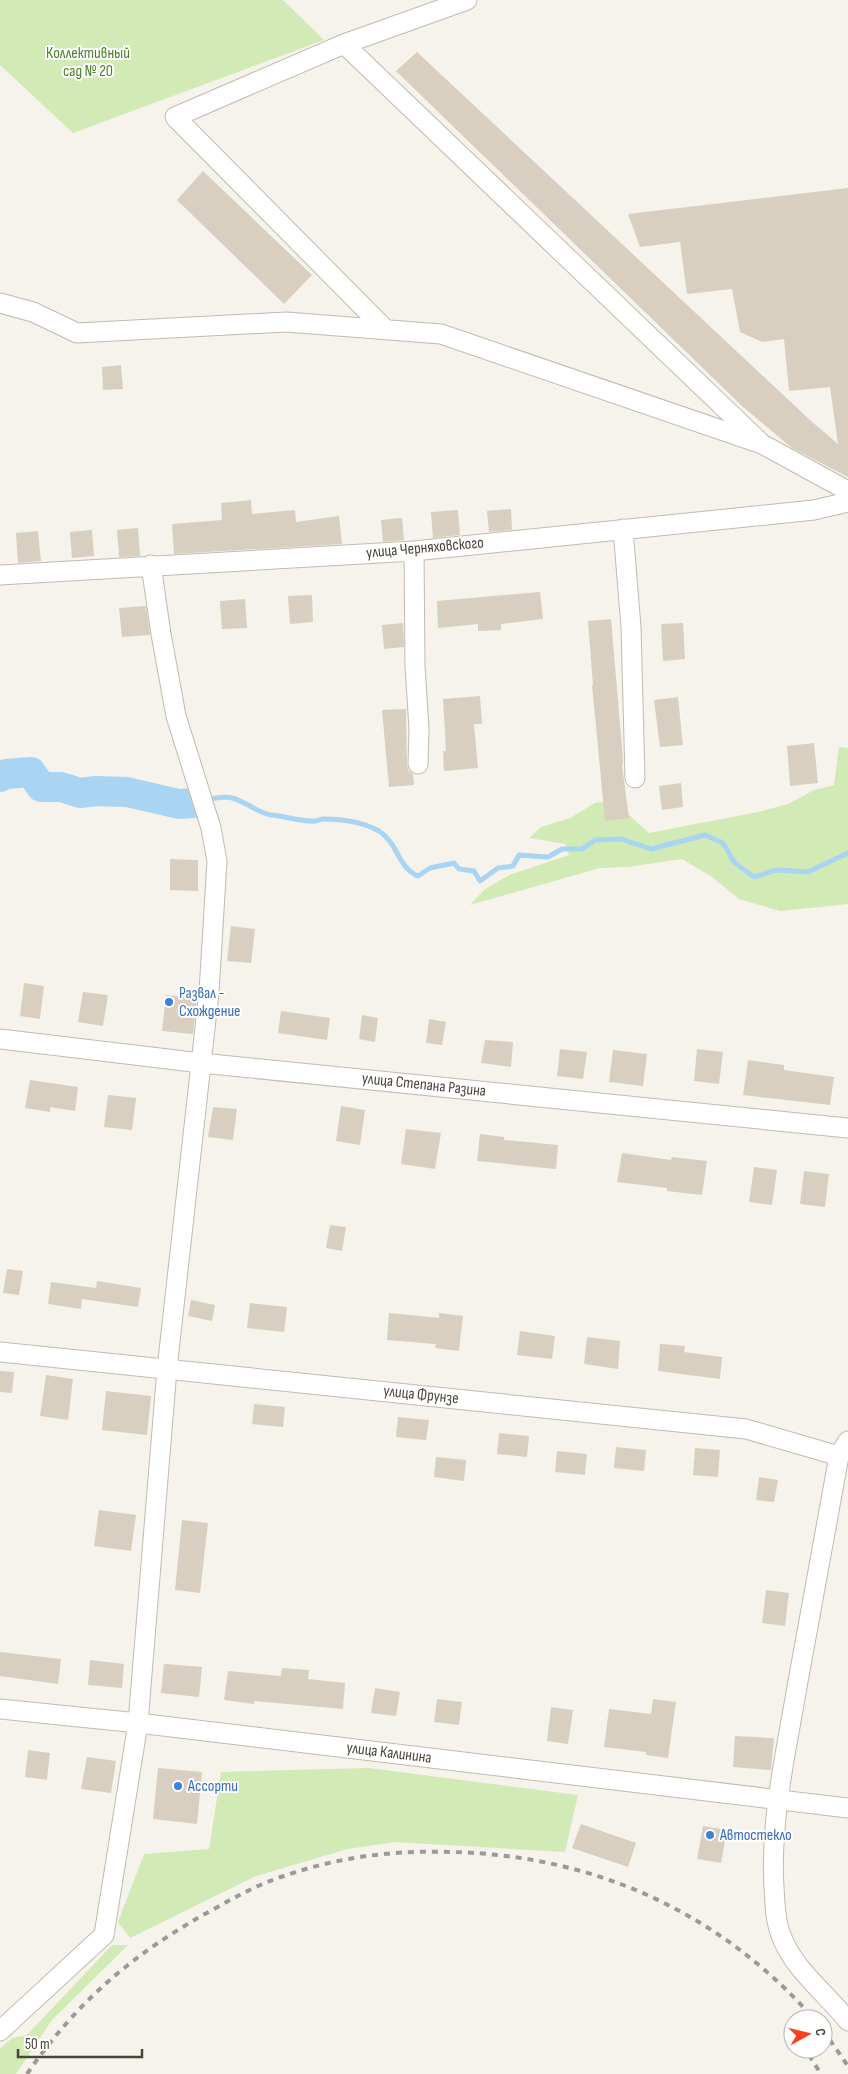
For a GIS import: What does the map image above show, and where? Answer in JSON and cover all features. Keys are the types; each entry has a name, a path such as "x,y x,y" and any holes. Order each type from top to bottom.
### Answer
{"street":[{"path":"386,330 175,117 344,44 467,0"},
{"path":"344,44 762,444"},
{"path":"0,303 33,312 78,333 286,322 441,334 762,444 848,490"},
{"name":"улица Черняховского","path":"0,575 414,551 814,510 848,502"},
{"path":"623,529 631,627 635,778"},
{"path":"414,551 414,666 419,728 418,764"},
{"path":"0,2032 104,1935 138,1723 167,1369 209,992 217,861 211,828 176,716 151,565"},
{"name":"улица Степана Разина","path":"0,1039 201,1062 848,1128"},
{"name":"улица Фрунзе","path":"0,1352 746,1429 844,1448"},
{"path":"844,1448 777,1799 773,1880 776,1920 788,1950 798,1965 848,2021"},
{"name":"улица Калинина","path":"0,1709 138,1723 848,1808"}],"green space":[{"name":"Коллективный сад № 20","path":"0,0 283,0 324,40 73,133 0,65"},
{"path":"839,747 848,748 848,904 780,911 739,899 712,877 682,859 628,867 600,868 470,905 484,890 509,875 569,855 565,844 529,838 541,827 570,818 595,803 617,800 630,816 649,833 758,812 788,804 814,790 834,785"},
{"path":"369,1768 578,1795 565,1852 395,1842 348,1849 256,1876 130,1938 118,1922 144,1854 209,1849 221,1772"},
{"path":"112,1945 128,1945 52,2020 16,2074 0,2074 0,2049 12,2038 27,2035"}],"building":[{"path":"417,52 811,421 838,444 830,387 789,391 784,339 762,342 740,332 732,289 687,294 680,242 640,247 628,214 848,188 848,477 792,448 742,406 396,71"},
{"path":"203,171 312,275 284,304 177,200"},
{"path":"121,365 123,389 103,390 102,367"},
{"path":"251,500 252,514 295,510 296,522 339,516 342,544 174,554 172,524 222,520 221,503"},
{"path":"511,509 512,530 489,532 487,511"},
{"path":"458,510 460,535 433,538 431,512"},
{"path":"402,518 404,540 383,542 381,520"},
{"path":"138,528 140,556 119,557 117,530"},
{"path":"92,530 94,556 72,558 70,532"},
{"path":"38,531 41,561 18,563 16,533"},
{"path":"540,592 543,619 501,624 501,630 478,631 478,624 438,628 437,601"},
{"path":"312,595 313,622 290,624 288,596"},
{"path":"245,599 247,628 222,629 220,601"},
{"path":"146,606 150,635 122,637 119,608"},
{"path":"611,619 622,765 629,818 605,821 588,621"},
{"path":"403,623 404,647 384,649 382,625"},
{"path":"683,623 685,659 663,661 661,624"},
{"path":"480,696 482,724 474,724 478,768 444,771 443,751 446,751 443,699"},
{"path":"678,697 683,745 660,747 654,700"},
{"path":"406,709 407,764 408,770 413,774 414,785 389,787 382,710"},
{"path":"814,743 818,783 790,786 787,746"},
{"path":"681,783 683,807 662,810 659,786"},
{"path":"170,859 198,860 198,891 170,890"},
{"path":"231,926 255,929 251,963 227,961"},
{"path":"24,983 44,986 40,1019 20,1016"},
{"path":"83,992 108,995 103,1026 78,1022"},
{"path":"166,995 197,998 193,1034 162,1031"},
{"path":"281,1011 330,1018 327,1040 278,1033"},
{"path":"362,1015 378,1018 375,1042 359,1039"},
{"path":"429,1019 446,1022 442,1045 426,1043"},
{"path":"485,1040 513,1042 511,1067 481,1063"},
{"path":"560,1049 587,1052 583,1079 557,1076"},
{"path":"697,1049 723,1052 719,1084 694,1081"},
{"path":"613,1050 647,1054 643,1086 609,1082"},
{"path":"748,1060 784,1065 784,1070 834,1077 830,1105 743,1095"},
{"path":"30,1080 78,1087 75,1111 50,1107 50,1112 25,1108"},
{"path":"108,1095 136,1098 132,1130 104,1127"},
{"path":"341,1106 365,1110 360,1145 336,1141"},
{"path":"213,1107 237,1109 233,1140 208,1137"},
{"path":"406,1129 441,1133 435,1169 401,1164"},
{"path":"480,1134 504,1137 504,1140 558,1145 556,1169 477,1161"},
{"path":"622,1153 671,1160 672,1157 707,1161 702,1195 667,1191 667,1188 617,1182"},
{"path":"754,1167 777,1170 772,1205 749,1202"},
{"path":"804,1171 829,1174 825,1207 800,1204"},
{"path":"330,1225 346,1227 342,1251 326,1248"},
{"path":"7,1269 23,1271 19,1295 3,1293"},
{"path":"97,1281 141,1288 138,1307 82,1299 81,1309 48,1304 51,1282 96,1288"},
{"path":"191,1300 215,1305 212,1321 188,1316"},
{"path":"250,1303 287,1307 284,1332 247,1328"},
{"path":"389,1313 439,1318 439,1313 463,1316 459,1351 435,1348 436,1344 387,1340"},
{"path":"520,1331 555,1336 552,1359 517,1355"},
{"path":"587,1337 620,1341 618,1369 584,1364"},
{"path":"660,1344 685,1346 684,1352 722,1357 720,1379 658,1371"},
{"path":"0,1371 14,1372 12,1393 0,1392"},
{"path":"46,1375 73,1379 68,1420 40,1416"},
{"path":"106,1391 151,1396 147,1435 102,1430"},
{"path":"254,1404 285,1407 283,1427 252,1424"},
{"path":"398,1417 429,1420 426,1440 396,1437"},
{"path":"499,1433 529,1436 527,1457 497,1454"},
{"path":"616,1447 646,1450 644,1471 614,1468"},
{"path":"695,1448 720,1450 718,1477 693,1475"},
{"path":"557,1451 587,1454 585,1475 555,1472"},
{"path":"436,1457 466,1460 464,1481 434,1477"},
{"path":"759,1477 778,1480 774,1502 756,1500"},
{"path":"99,1510 136,1515 131,1551 94,1546"},
{"path":"182,1520 208,1523 200,1593 175,1590"},
{"path":"766,1590 789,1593 785,1626 762,1623"},
{"path":"0,1652 61,1659 58,1684 0,1676"},
{"path":"90,1660 124,1664 122,1688 88,1685"},
{"path":"164,1664 202,1667 199,1697 161,1693"},
{"path":"282,1668 309,1670 308,1679 345,1683 343,1709 254,1701 254,1704 224,1700 228,1671 281,1676"},
{"path":"375,1688 400,1692 396,1716 371,1713"},
{"path":"437,1699 462,1702 459,1725 434,1722"},
{"path":"653,1699 676,1702 668,1758 646,1755 646,1752 604,1747 609,1709 651,1714"},
{"path":"551,1707 573,1710 568,1744 547,1741"},
{"path":"735,1736 774,1738 771,1770 733,1767"},
{"path":"28,1750 50,1753 47,1780 25,1777"},
{"path":"87,1757 116,1761 111,1793 81,1789"},
{"path":"158,1768 202,1772 197,1824 153,1819"},
{"path":"581,1824 636,1843 628,1867 572,1848"},
{"path":"703,1826 727,1830 721,1863 697,1859"}],"waterway":[{"path":"0,777 6,774 31,772 41,787 61,787 80,793 96,791 127,792 179,804 194,803"},
{"path":"209,799 230,797 266,814 313,821 337,819 365,825 385,836 406,867 418,876 430,868 454,863 459,869 474,871 480,881 498,868 513,866 519,855 548,857 562,849 582,849 595,840 621,839 651,849 705,835 723,843 734,862 754,877 776,870 808,872 848,853"}],"railway":[{"path":"27,2074 46,2047 67,2023 110,1980 185,1925 240,1895 275,1879 304,1869 366,1856 408,1852 451,1852 504,1856 554,1864 603,1878 650,1896 695,1920 738,1948 777,1981 804,2009"},
{"path":"833,2044 848,2066"},
{"path":"812,2059 821,2074"}],"place":[{"name":"Развал - Схождение","path":"169,1002"},
{"name":"Ассорти","path":"178,1786"},
{"name":"Автостекло","path":"710,1835"}]}
